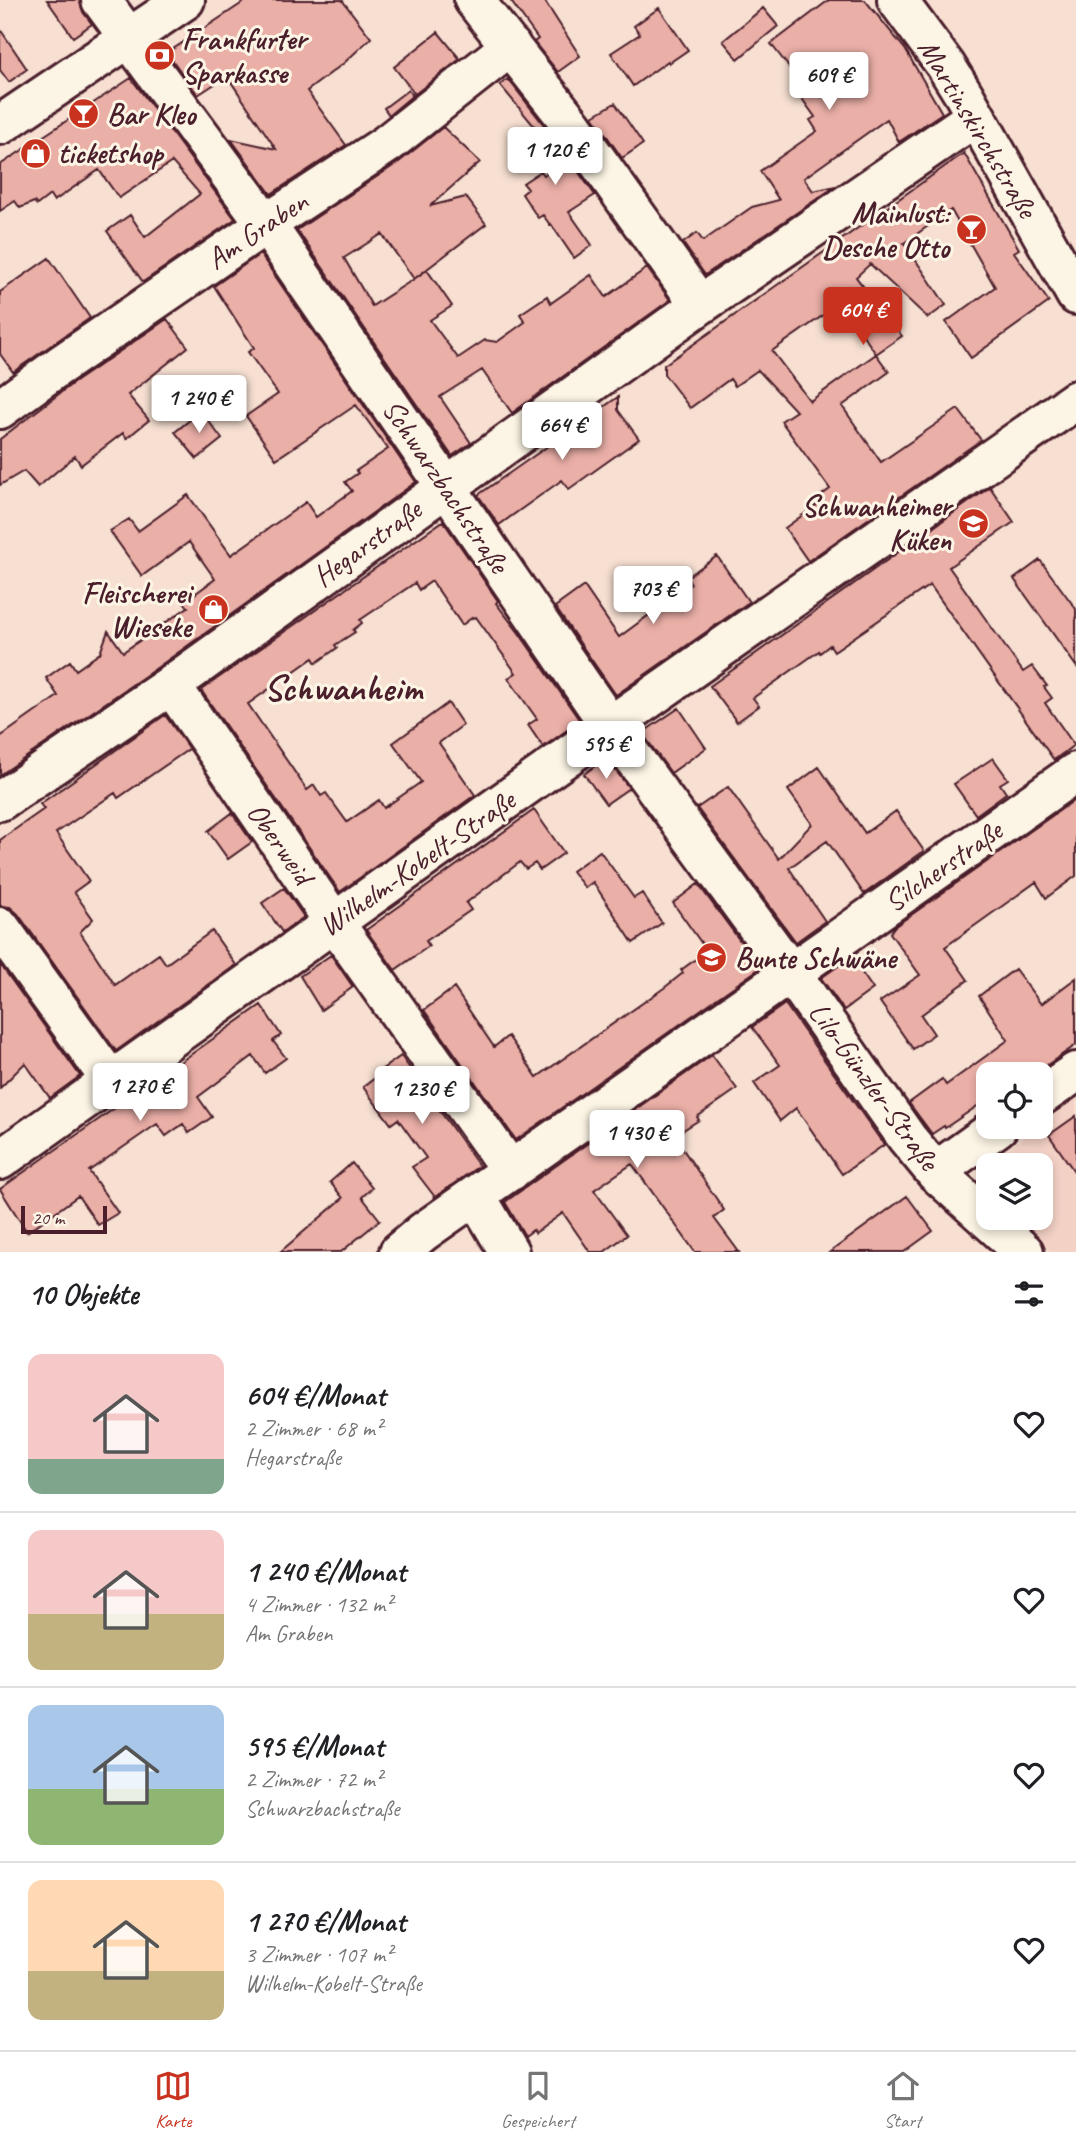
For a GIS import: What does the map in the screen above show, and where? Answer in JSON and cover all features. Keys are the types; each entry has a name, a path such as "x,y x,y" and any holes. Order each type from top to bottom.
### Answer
{"street":[{"name":"Schwarzbachstraße","path":"101,0 266,224 610,726 791,973"},
{"path":"0,125 185,0"},
{"path":"474,0 572,125 700,304"},
{"name":"Martinskirchstraße","path":"897,0 946,66 1076,295"},
{"name":"Am Graben","path":"0,409 266,224 387,144 511,46"},
{"name":"Hegarstraße","path":"0,801 171,685 700,304 975,117"},
{"name":"Wilhelm-Kobelt-Straße","path":"0,1160 610,726 1076,400"},
{"name":"Oberweid","path":"171,685 334,922 511,1171"},
{"name":"Silcherstraße","path":"399,1252 423,1232 1076,772"},
{"path":"0,927 111,1081"},
{"name":"Lilo-Günzler-Straße","path":"791,973 935,1172 1024,1252"},
{"path":"1053,1088 1076,1072"},
{"path":"935,1172 981,1139"},
{"path":"476,1196 509,1252"}],"shaded area":[{"path":"1076,1099 1076,1252 1051,1252 1029,1230 1053,1230 1053,1153 1003,1153 1022,1139 1053,1139 1053,1115"}],"building":[{"path":"47,0 80,0 83,12 92,24 73,37"},
{"path":"247,0 342,0 371,38 307,91 346,145 271,194 231,139 276,149 227,76 198,95 167,53"},
{"path":"510,0 544,0 580,56 558,72 534,42 538,39"},
{"path":"829,0 865,0 905,49 942,113 899,142 887,119 804,178 813,191 836,186 705,275 683,243 697,233 703,241 752,207 779,200 760,171 817,131 810,120 815,117 798,93 805,88 771,44"},
{"path":"659,8 688,50 633,86 611,53 640,34 634,26"},
{"path":"763,8 778,26 738,59 723,41"},
{"path":"0,29 27,69 9,82 0,70"},
{"path":"438,32 460,59 415,94 394,67"},
{"path":"131,78 235,219 143,282 107,231 130,215 145,237 200,194 172,162 119,198 99,170 54,201 50,195 37,205 34,202 20,208 15,201 0,211 0,165"},
{"path":"508,79 595,195 569,212 592,245 574,258 551,224 543,215 538,218 522,194 528,189 523,183 541,171 544,175 564,162 500,85"},
{"path":"408,90 413,95 389,115 384,108"},
{"path":"615,103 643,144 622,158 593,116"},
{"path":"443,127 480,162 430,206 466,197 486,224 414,279 427,270 452,306 430,320 458,358 485,340 497,342 525,322 520,314 547,296 551,303 591,275 606,297 647,268 670,300 512,413 482,370 440,397 471,443 452,456 297,230 399,162","holes":["382,234 414,279 372,306 344,258"]},
{"path":"964,153 1019,249 1014,252 1049,302 971,358 946,322 995,287 951,210 904,243 946,305 928,318 870,264 856,277 902,336 876,354 889,372 842,406 881,462 958,409 981,440 808,561 785,528 822,501 819,497 830,489 781,421 796,411 758,370 735,386 730,379 690,408 664,374 664,365","holes":["841,303 876,354 810,401 772,351"]},
{"path":"260,254 416,482 158,667 0,775 0,737 58,696 46,678 70,661 76,670 100,653 108,631 123,652 188,607 184,602 215,579 189,542 142,576 110,531 129,519 138,531 188,495 231,555 306,502 316,517 352,491 345,482 358,473 356,471 388,449 356,405 276,459 246,416 278,394 248,352 254,348 214,286"},
{"path":"49,258 90,318 13,372 0,354 0,292"},
{"path":"167,319 188,347 128,395 149,420 127,438 123,433 81,465 75,456 38,487 24,471 0,485 0,439 72,384"},
{"path":"618,397 618,410 639,439 569,489 562,480 499,525 478,495"},
{"path":"201,411 222,439 197,459 175,432"},
{"path":"990,487 1014,522 949,567 1023,672 1032,666 1047,686 1044,687 1052,698 1045,703 1074,745 1054,760 930,585 834,651 830,645 820,653 819,651 753,698 759,706 737,722 710,686"},
{"path":"443,521 498,601 496,603 580,721 543,747 528,725 537,719 508,678 516,673 476,617 462,625 432,581 419,590 415,583 360,620 362,623 353,630 355,632 335,645 337,648 316,663 313,658 248,704 307,790 314,785 321,796 326,793 347,822 379,800 384,808 421,782 393,743 448,703 463,725 439,743 475,795 340,892 201,690"},
{"path":"717,556 749,602 616,695 555,607 584,586 619,637 691,584 687,577"},
{"path":"1040,560 1076,609 1076,666 1014,579"},
{"path":"679,708 706,748 671,773 642,733"},
{"path":"165,715 189,749 118,798 115,793 56,833 89,881 74,892 93,919 80,932 115,985 159,954 166,964 212,931 236,965 116,1051 18,914 10,907 0,906 0,840 44,809 40,804"},
{"path":"606,758 629,788 606,804 584,774"},
{"path":"993,758 1008,779 1000,784 1006,793 976,815 954,784"},
{"path":"819,767 865,833 896,811 924,851 864,894 827,841 789,868 825,921 796,942 697,808 728,787 779,859 812,824 788,790"},
{"path":"1076,799 1076,876 1046,898 1036,882 945,947 968,980 921,1015 934,1034 913,1049 880,1002 920,975 890,933 894,927"},
{"path":"534,810 564,853 540,870 535,863 526,869 520,862 466,903 471,910 426,941 429,946 395,970 366,930"},
{"path":"232,813 252,842 228,859 208,831"},
{"path":"600,851 634,898 642,893 662,923 633,943 593,882 585,888 572,871"},
{"path":"698,884 760,968 516,1140 424,1010 454,988 494,1047 508,1036 537,1077 664,988 683,973 681,970 707,951 673,903"},
{"path":"284,888 304,917 282,932 262,903"},
{"path":"331,955 353,987 321,1010 300,976"},
{"path":"851,957 873,989 844,1010 821,978"},
{"path":"0,964 80,1076 50,1098 25,1063 0,1088"},
{"path":"1015,969 1041,1004 1076,978 1076,1045 1051,1062 978,1062 1008,1040 979,996"},
{"path":"785,1004 884,1145 842,1174 796,1108 780,1121 754,1083 780,1065 752,1027"},
{"path":"261,1005 281,1035 273,1041 286,1058 265,1073 253,1056 198,1097 212,1117 189,1133 183,1124 166,1136 157,1124 89,1171 118,1213 98,1225 78,1196 27,1232 0,1189"},
{"path":"712,1055 737,1089 697,1117 699,1120 674,1136 724,1210 714,1218 739,1252 695,1252 632,1164 594,1190 627,1235 604,1252 590,1252 563,1213 535,1233 533,1230 525,1236 505,1202"},
{"path":"401,1056 479,1166 435,1197 412,1167 426,1158 398,1119 391,1124 363,1087"},
{"path":"976,1063 976,1107 932,1134 909,1103 942,1079 946,1085"},
{"path":"1076,1116 1076,1174 1052,1139 1053,1132"},
{"path":"352,1163 372,1188 362,1197 380,1220 341,1252 280,1252 343,1198 330,1182"},
{"path":"907,1196 933,1231 904,1252 830,1252"}],"place":[{"name":"Frankfurter Sparkasse","path":"159,56"},
{"name":"Bar Kleo","path":"84,114"},
{"name":"ticketshop","path":"35,153"},
{"name":"Mainlust: Desche Otto","path":"972,230"},
{"name":"Schwanheimer Küken","path":"974,523"},
{"name":"Fleischerei Wieseke","path":"214,610"},
{"name":"Bunte Schwäne","path":"712,958"}],"district":[{"name":"Schwanheim","path":"343,687"}]}
